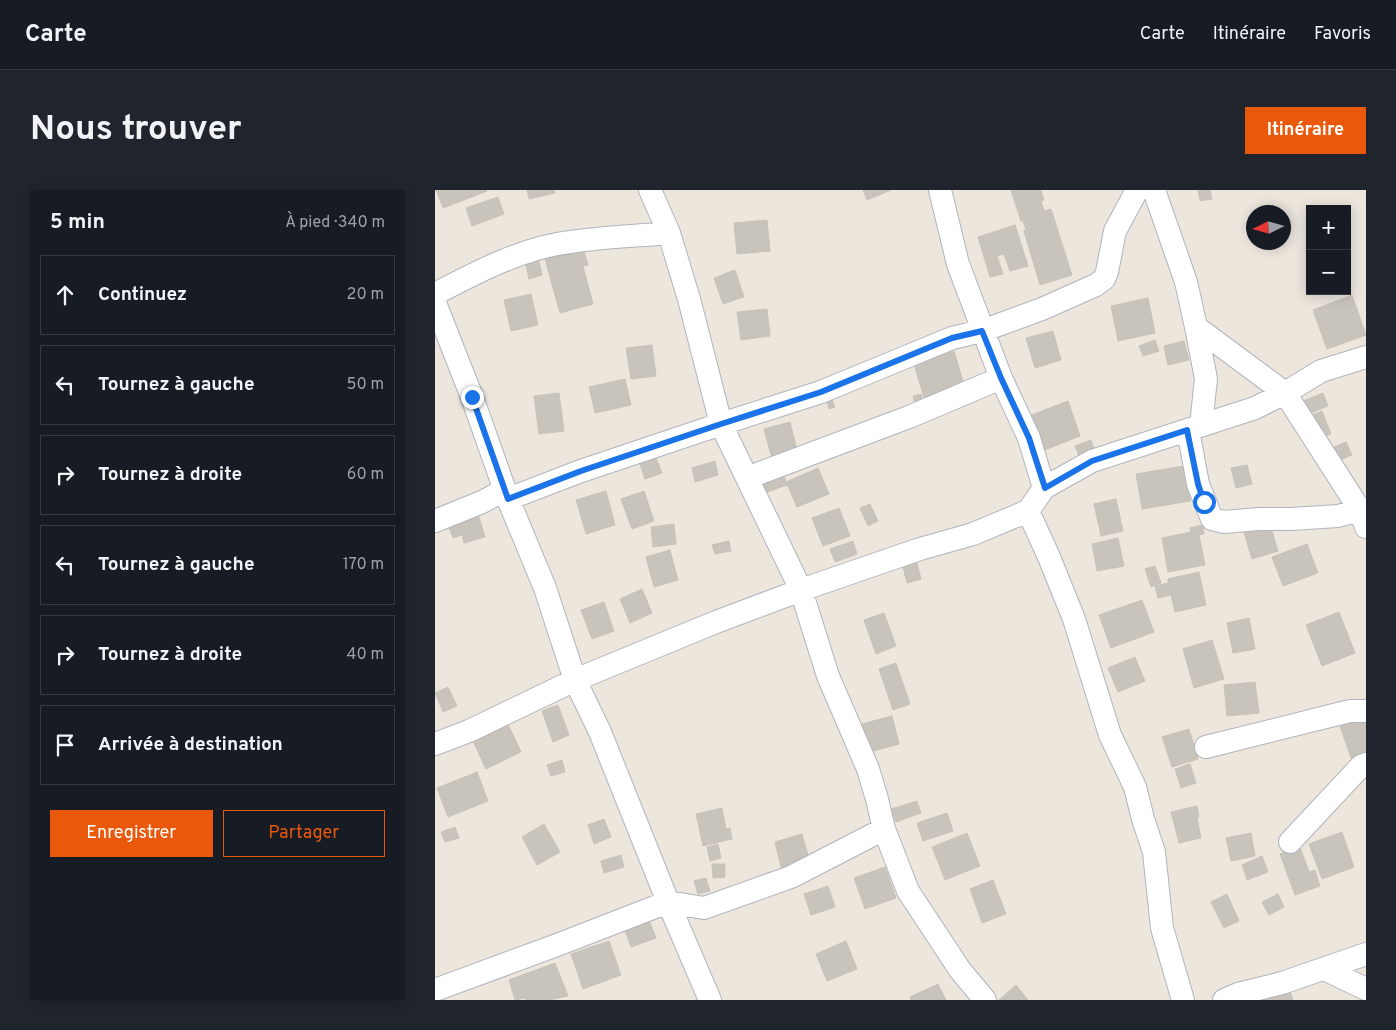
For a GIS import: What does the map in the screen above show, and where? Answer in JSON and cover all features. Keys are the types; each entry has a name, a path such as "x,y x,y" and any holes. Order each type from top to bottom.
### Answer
{"street":[{"path":"650,190 669,233 689,299 721,424 801,590 828,676 868,769 884,829 908,890 959,970 985,1000"},
{"path":"940,190 958,264 1001,378 1029,438 1045,488"},
{"path":"435,521 483,502 821,392 952,338 982,331 1042,309 1096,285 1104,279 1115,231 1137,190"},
{"path":"1154,190 1186,282 1206,379 1194,428 1198,484 1212,519 1224,522 1252,519 1338,516 1363,518"},
{"path":"435,294 487,268 539,249 569,242 669,233"},
{"path":"435,303 507,494 545,588 575,680 600,732 668,902 710,1000"},
{"path":"1196,327 1285,394 1363,518"},
{"path":"435,744 469,731 575,680 716,622 920,549 973,534 1028,511 1045,488 1092,461 1255,408 1285,394 1321,371 1366,357"},
{"path":"747,478 909,417 1001,378"},
{"path":"1028,511 1049,557 1073,619 1110,735 1135,787 1154,852 1162,928 1183,1000"},
{"path":"1206,747 1350,711 1366,711"},
{"path":"1289,842 1361,766 1366,764"},
{"path":"435,990 668,902 704,908 791,877 884,829"},
{"path":"1224,1000 1359,957 1366,939"},
{"path":"1323,969 1366,989"}],"building":[{"path":"436,190 486,190 487,191 443,208"},
{"path":"527,190 554,190 555,193 529,199"},
{"path":"863,190 891,190 867,200"},
{"path":"1011,190 1041,190 1044,200 1041,201 1044,211 1051,209 1072,275 1040,285 1024,231 1026,230 1023,221 1021,221"},
{"path":"1198,190 1210,190 1212,199 1200,201"},
{"path":"498,197 504,214 472,226 466,208"},
{"path":"767,220 770,251 737,254 734,223"},
{"path":"1015,225 1028,266 1010,271 1004,254 997,256 1003,274 990,277 978,237"},
{"path":"583,248 588,265 583,266 593,304 560,313 545,259"},
{"path":"538,257 542,275 529,279 525,260"},
{"path":"735,270 744,297 723,304 714,278"},
{"path":"531,294 538,325 511,331 504,300"},
{"path":"1352,295 1366,335 1327,349 1313,310"},
{"path":"1148,298 1155,333 1118,341 1111,306"},
{"path":"767,309 770,336 741,340 737,312"},
{"path":"1053,331 1061,360 1035,368 1026,338"},
{"path":"1155,340 1159,351 1143,356 1139,346"},
{"path":"1184,341 1189,360 1168,365 1164,346"},
{"path":"652,345 656,376 631,379 626,348"},
{"path":"954,351 965,388 925,401 914,364"},
{"path":"625,379 631,405 595,413 589,387"},
{"path":"559,393 564,431 539,434 534,396"},
{"path":"1323,393 1328,406 1306,415 1301,402"},
{"path":"921,394 922,400 914,401 913,396"},
{"path":"831,396 835,407 829,409 826,398"},
{"path":"1068,401 1080,436 1042,451 1029,416"},
{"path":"1322,411 1331,434 1319,438 1310,416"},
{"path":"790,422 798,455 773,462 764,429"},
{"path":"1091,440 1096,456 1081,461 1075,446"},
{"path":"1346,442 1352,455 1338,461 1332,448"},
{"path":"656,458 662,473 645,479 640,464"},
{"path":"715,461 718,475 695,482 692,468"},
{"path":"1247,465 1252,484 1236,488 1231,468"},
{"path":"1184,466 1190,501 1142,509 1136,474"},
{"path":"781,468 787,485 764,493 758,475"},
{"path":"818,468 829,494 797,507 786,482"},
{"path":"606,491 615,525 586,534 576,500"},
{"path":"644,491 654,521 632,529 621,499"},
{"path":"1116,499 1123,531 1101,536 1094,504"},
{"path":"870,504 878,521 868,526 860,508"},
{"path":"839,508 850,536 823,546 812,518"},
{"path":"478,514 485,537 464,543 462,535 453,538 448,524"},
{"path":"1269,521 1278,551 1252,559 1243,529"},
{"path":"674,524 676,544 653,547 651,527"},
{"path":"1203,525 1204,534 1199,535 1205,565 1168,572 1162,538 1191,532 1190,528"},
{"path":"1118,538 1124,566 1097,571 1092,544"},
{"path":"729,541 731,551 715,554 712,545"},
{"path":"853,541 857,554 835,562 830,549"},
{"path":"1307,544 1318,573 1283,586 1272,557"},
{"path":"670,550 678,580 654,587 646,557"},
{"path":"917,563 921,579 907,583 903,567"},
{"path":"1155,566 1161,583 1151,587 1145,569"},
{"path":"1199,572 1206,605 1175,612 1171,595 1158,598 1155,586 1168,583 1168,579"},
{"path":"642,589 652,613 630,623 620,599"},
{"path":"1142,600 1154,632 1111,648 1099,615"},
{"path":"604,602 614,631 592,639 581,610"},
{"path":"1339,612 1355,653 1322,666 1306,625"},
{"path":"884,613 896,646 876,654 864,620"},
{"path":"1249,618 1255,649 1233,653 1227,623"},
{"path":"1212,640 1224,679 1194,688 1183,649"},
{"path":"1135,657 1145,681 1118,692 1108,668"},
{"path":"896,663 910,704 893,710 879,669"},
{"path":"1255,682 1259,713 1227,716 1224,685"},
{"path":"448,687 457,706 443,712 435,693"},
{"path":"558,705 569,735 553,742 542,711"},
{"path":"892,716 899,744 866,753 858,725"},
{"path":"1364,718 1366,724 1366,753 1351,758 1340,726"},
{"path":"507,722 521,752 486,769 472,739"},
{"path":"1189,729 1198,759 1172,767 1162,737"},
{"path":"562,760 565,772 551,776 547,765"},
{"path":"1190,764 1196,783 1181,788 1175,769"},
{"path":"477,772 488,801 448,817 437,788"},
{"path":"917,801 921,813 896,822 891,809"},
{"path":"1197,806 1201,838 1179,843 1171,812"},
{"path":"722,808 726,829 730,828 732,839 703,846 696,814"},
{"path":"947,813 953,831 923,841 917,823"},
{"path":"604,819 611,837 594,844 588,825"},
{"path":"544,824 560,852 537,865 522,837"},
{"path":"455,827 459,838 445,842 441,832"},
{"path":"1342,832 1354,867 1322,879 1309,844"},
{"path":"967,833 980,866 945,880 932,847"},
{"path":"1251,833 1255,856 1231,861 1226,838"},
{"path":"802,834 810,862 782,871 775,842"},
{"path":"718,844 721,858 710,861 707,847"},
{"path":"1300,847 1309,872 1315,870 1320,886 1295,895 1280,854"},
{"path":"621,855 624,867 604,873 601,861"},
{"path":"1262,856 1268,872 1247,880 1242,865"},
{"path":"712,864 725,864 725,877 713,878"},
{"path":"885,867 896,898 865,909 854,878"},
{"path":"706,878 710,891 698,894 694,881"},
{"path":"993,880 1006,914 982,923 970,889"},
{"path":"828,886 835,907 811,915 804,894"},
{"path":"1227,894 1239,921 1224,928 1211,902"},
{"path":"1278,894 1284,907 1269,915 1262,902"},
{"path":"649,920 656,938 631,947 624,928"},
{"path":"609,941 621,975 583,989 571,954"},
{"path":"846,941 857,969 827,981 816,954"},
{"path":"555,963 568,996 549,1000 526,1000 525,998 515,1000 509,980"},
{"path":"938,984 946,1000 911,1000 910,997"},
{"path":"1016,985 1028,1000 999,1000"},
{"path":"1290,992 1293,1000 1264,1000"}],"route":[{"path":"472,397 508,499 581,471 821,392 952,338 982,331 1001,378 1029,438 1045,488 1092,461 1187,430 1198,484 1204,502"}]}
